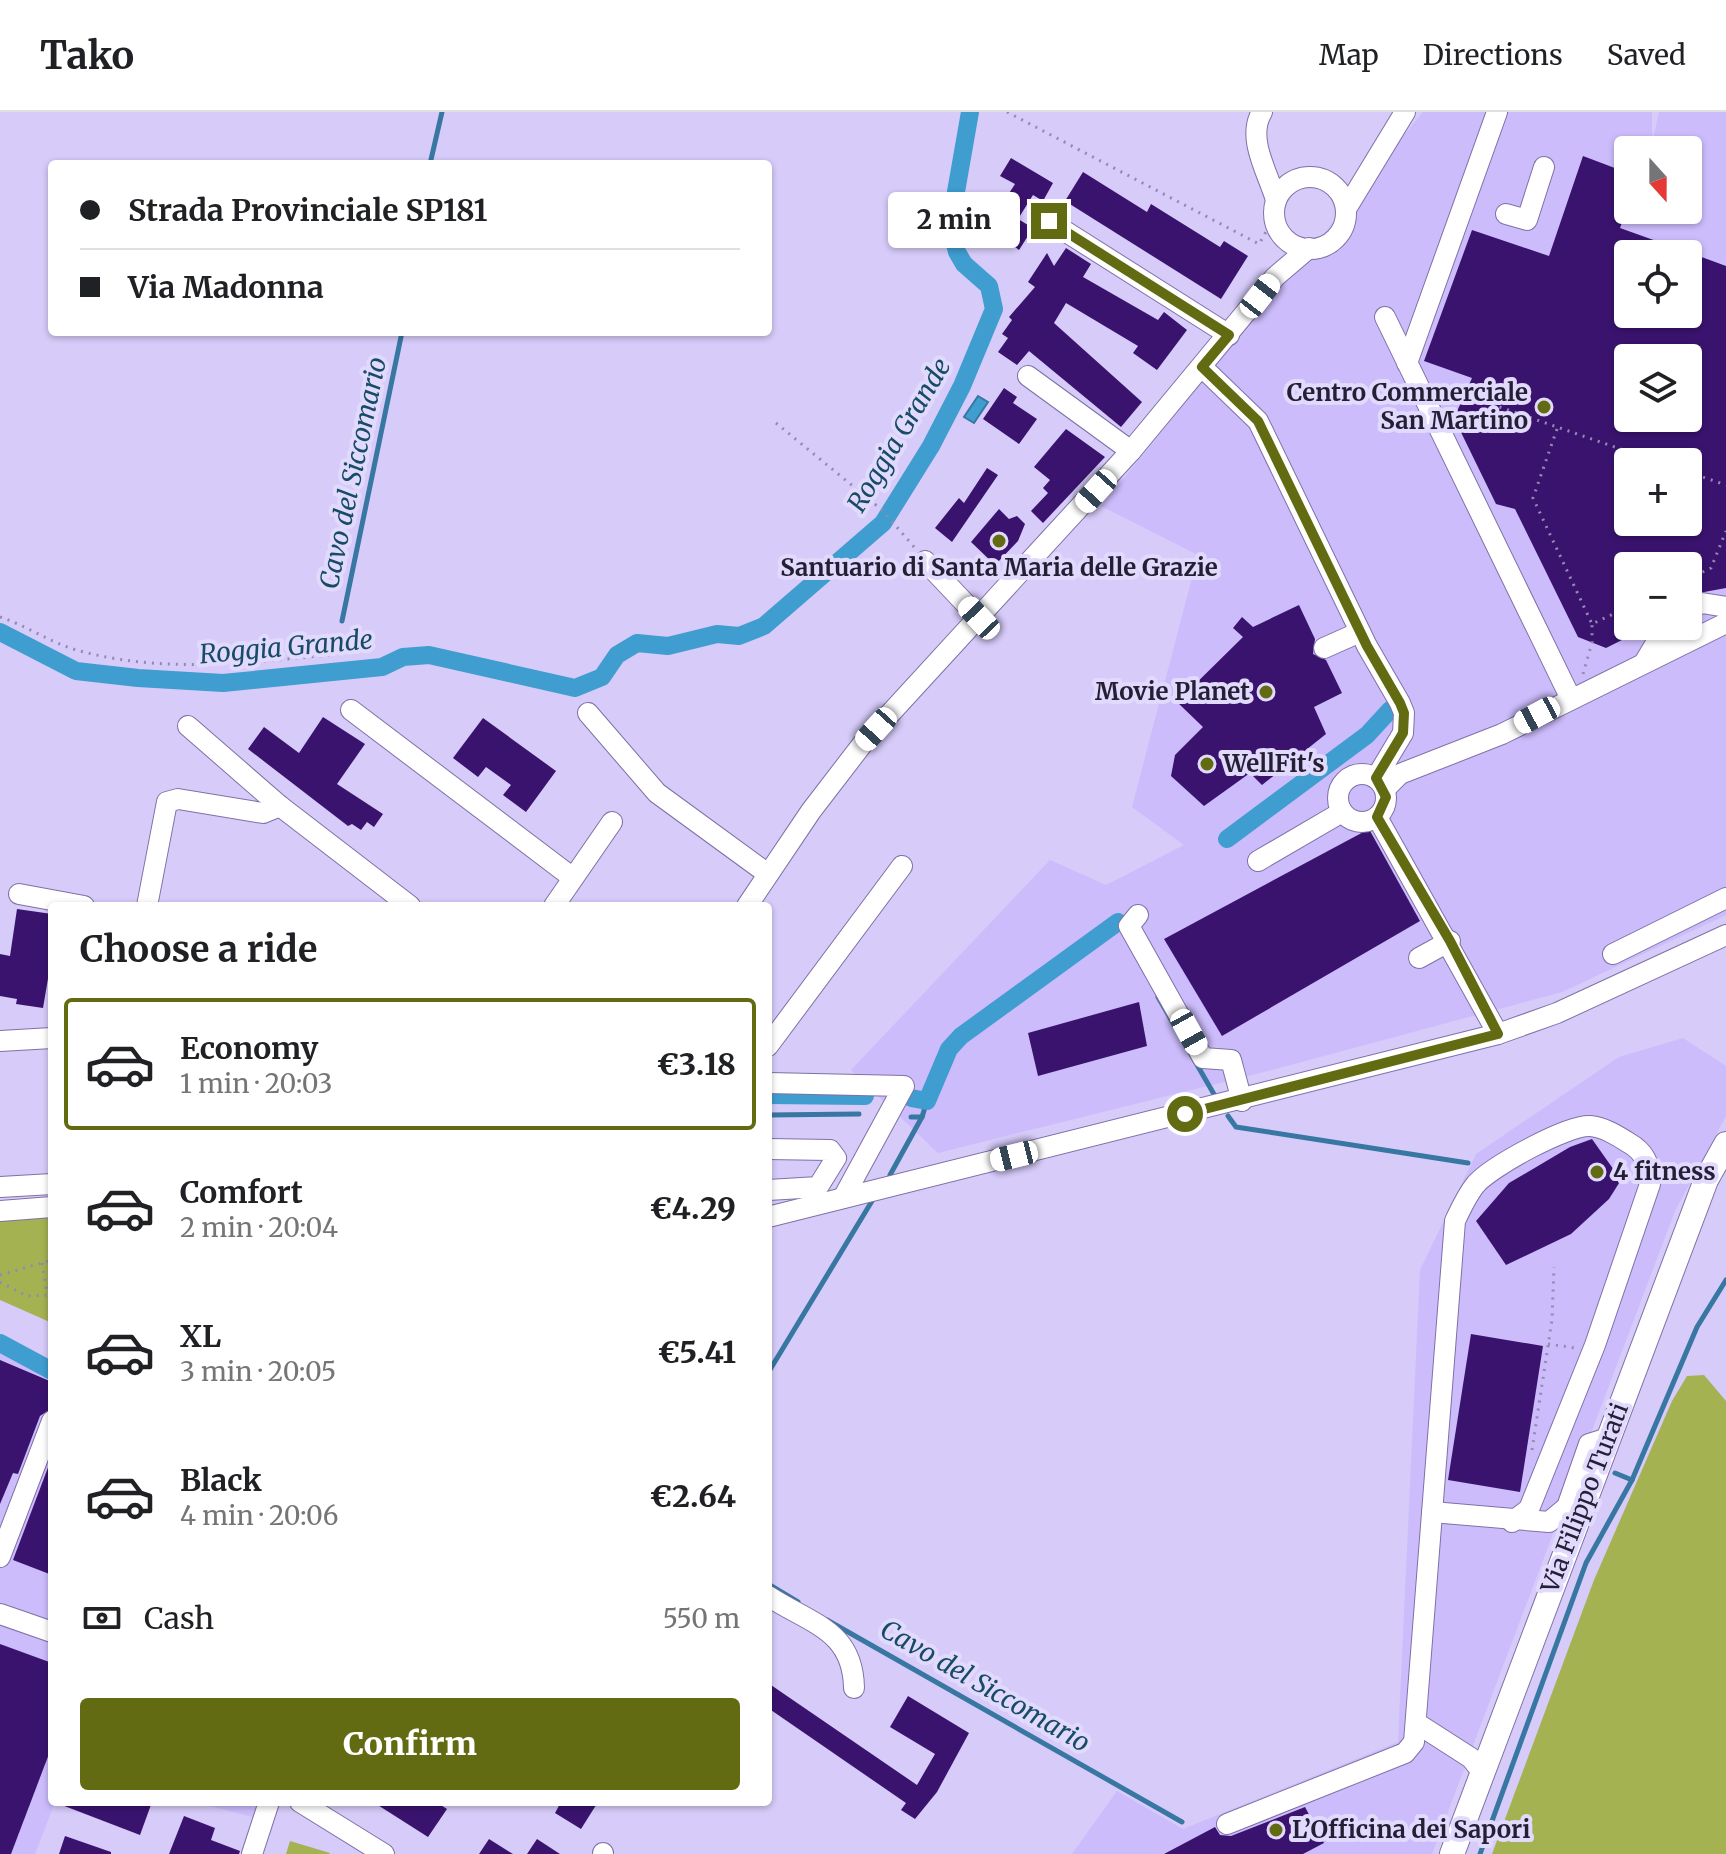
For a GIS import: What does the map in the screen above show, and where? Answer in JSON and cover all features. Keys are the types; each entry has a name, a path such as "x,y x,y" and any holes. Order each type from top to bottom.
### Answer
{"main road":[{"name":"Via Filippo Turati","path":"1452,1854 1706,1180 1726,1144"}],"street":[{"path":"1262,112 1256,123 1257,147 1266,166 1288,241 1275,277"},
{"path":"1266,166 1298,179 1327,181 1353,173 1405,112"},
{"path":"1412,372 1497,112"},
{"path":"750,902 864,742 1131,451 1275,277 1309,248 1334,239 1341,230 1346,209 1388,134"},
{"path":"1506,214 1527,220 1544,167"},
{"path":"1276,208 1289,184 1298,179"},
{"path":"1327,181 1343,198 1346,209"},
{"path":"1049,221 1229,335"},
{"path":"1288,241 1309,248"},
{"path":"1385,317 1571,699"},
{"path":"1202,367 1258,421 1360,632 1404,713 1403,733 1381,784 1386,804 1377,817 1362,822 1342,812"},
{"path":"1028,376 1131,451"},
{"path":"925,561 979,618"},
{"path":"1702,603 1726,607"},
{"path":"1381,784 1502,734 1726,623"},
{"path":"1324,648 1360,632"},
{"path":"1644,663 1658,640"},
{"path":"351,710 573,878"},
{"path":"588,713 657,793 768,874"},
{"path":"188,726 280,806 405,902"},
{"path":"1342,812 1338,790 1347,778 1362,773 1381,784"},
{"path":"148,902 162,810 167,802 178,799 263,813 280,806"},
{"path":"1258,861 1342,812"},
{"path":"1377,817 1450,941 1498,1034"},
{"path":"557,902 612,822"},
{"path":"772,1041 902,866"},
{"path":"19,894 62,902"},
{"path":"1613,954 1726,898"},
{"path":"1138,915 1129,926 1203,1058 1231,1060 1242,1101"},
{"path":"772,1216 1242,1101 1498,1034 1557,1013 1726,935"},
{"path":"1419,958 1450,941"},
{"path":"0,1041 48,1038"},
{"path":"772,1083 904,1086 843,1198"},
{"path":"1227,1824 1405,1753 1414,1742 1418,1724 1415,1710 1455,1221 1467,1197 1485,1176 1572,1130 1592,1126 1613,1133 1643,1154 1650,1184 1591,1354 1540,1481 1525,1515 1512,1522"},
{"path":"772,1149 830,1150 836,1158 818,1187 772,1190"},
{"path":"0,1187 48,1184"},
{"path":"0,1211 48,1207"},
{"path":"0,1557 48,1431"},
{"path":"1432,1512 1512,1522 1549,1522 1567,1507 1589,1444 1608,1438"},
{"path":"772,1598 825,1630 845,1647 853,1664 854,1688"},
{"path":"0,1614 48,1631"},
{"path":"1418,1724 1471,1758 1482,1772"},
{"path":"252,1854 268,1806"},
{"path":"314,1806 384,1854"}],"path":[{"path":"1007,112 1259,244 1276,208"},
{"path":"1412,372 1429,373 1434,384 1618,448"},
{"path":"776,423 882,510 925,561"},
{"path":"1557,427 1533,498 1592,624 1592,643 1581,671 1590,689"},
{"path":"1702,477 1726,485"},
{"path":"1702,572 1711,568 1726,531"},
{"path":"1592,624 1614,614"},
{"path":"0,617 71,648 140,663 199,667 329,655"},
{"path":"0,1275 48,1261"},
{"path":"0,1282 27,1296 47,1293 42,1263"},
{"path":"1540,1481 1528,1477 1548,1344 1554,1267"},
{"path":"1548,1344 1591,1354"}],"shaded area":[{"path":"1423,112 1652,112 1652,136 1614,136 1614,224 1702,224 1702,136 1654,136 1659,112 1726,112 1726,915 1562,992 1264,1072 938,1153 851,1070 1050,860 1106,885 1184,845 1132,807 1198,555 1101,506"},
{"path":"1683,1038 1726,1066 1726,1116 1675,1211 1432,1854 1072,1854 1117,1791 1183,1829 1398,1742 1420,1270 1476,1154 1619,1057"},
{"path":"0,1351 48,1376 48,1806 53,1806 35,1854 0,1854"},
{"path":"210,1806 257,1806 253,1817"}],"green space":[{"path":"48,1217 48,1321 0,1300 0,1219"},
{"path":"1704,1375 1726,1401 1726,1854 1492,1854 1594,1580 1672,1401 1687,1376"},
{"path":"290,1841 330,1853 286,1854"}],"water":[{"path":"978,396 988,402 974,423 964,417"}],"building":[{"name":"Centro Commerciale San Martino","path":"1583,156 1614,168 1614,224 1621,224 1620,228 1654,240 1614,240 1614,328 1702,328 1702,257 1726,266 1726,588 1702,592 1702,552 1614,552 1614,640 1622,640 1606,648 1578,637 1515,509 1496,504 1454,418 1472,378 1424,361 1472,230 1549,256"},
{"path":"1011,158 1053,183 1043,201 1033,195 1018,219 1033,228 1019,250 988,226 1015,184 1000,176"},
{"path":"1083,172 1147,212 1151,204 1220,247 1224,241 1248,256 1221,299 1065,201"},
{"path":"1066,248 1091,264 1083,277 1158,320 1164,312 1187,330 1157,370 1133,353 1138,346 1066,303 1054,323 1142,402 1121,427 1029,351 1017,365 998,352 1008,338 1002,334 1012,320 1009,317 1035,287 1028,282 1047,253 1054,266"},
{"path":"1004,388 1017,397 1013,403 1037,419 1019,444 983,419"},
{"path":"1066,429 1105,457 1043,523 1031,511 1048,493 1043,488 1050,480 1034,467"},
{"path":"987,468 998,475 952,542 935,528 959,498 964,503"},
{"name":"Santuario di Santa Maria delle Grazie","path":"999,509 1009,519 1017,516 1025,524 1018,541 995,565 971,542"},
{"path":"1299,605 1315,639 1313,654 1326,660 1342,693 1314,707 1326,734 1262,785 1250,773 1204,806 1171,776 1175,755 1203,727 1177,702 1243,637 1233,628 1242,617 1253,627"},
{"path":"323,717 365,744 337,784 383,814 374,827 367,822 361,830 352,824 348,826 248,749 264,727 299,753"},
{"path":"483,718 556,771 526,812 503,795 511,785 486,767 478,777 453,758"},
{"path":"1369,829 1420,921 1222,1036 1164,939"},
{"path":"17,909 48,913 48,979 43,1008 16,1004 17,999 0,996 0,954 10,956"},
{"path":"1139,1002 1147,1046 1038,1076 1028,1033"},
{"path":"1592,1139 1621,1180 1609,1199 1571,1234 1506,1265 1476,1221 1509,1183 1570,1147"},
{"path":"1471,1334 1543,1346 1520,1492 1448,1480"},
{"path":"0,1360 48,1380 48,1411 40,1416 18,1474 13,1473 0,1504"},
{"path":"48,1468 48,1573 13,1560"},
{"path":"0,1644 48,1662 48,1757 11,1854 0,1854"},
{"path":"772,1686 917,1785 935,1754 890,1727 908,1696 969,1733 937,1792 915,1819 901,1810 906,1803 772,1711"},
{"path":"64,1806 151,1806 140,1835"},
{"path":"379,1806 442,1806 447,1809 428,1837"},
{"path":"559,1806 595,1806 581,1829 555,1813"},
{"name":"L’Officina dei Sapori","path":"1305,1807 1324,1843 1303,1854 1164,1854 1215,1827 1220,1835 1231,1836"},
{"path":"184,1816 215,1828 211,1840 240,1851 239,1854 169,1854"},
{"path":"65,1836 111,1852 111,1854 59,1854"},
{"path":"489,1839 513,1854 479,1854"},
{"path":"537,1839 560,1854 527,1854"}],"waterway":[{"name":"Cavo del Siccomario","path":"431,160 442,112"},
{"name":"Roggia Grande","path":"0,632 76,671 138,678 223,683 382,667 403,657 429,655 575,688 602,677 617,655 637,643 668,646 717,634 739,636 764,626 883,523 931,446 962,386 994,309 989,286 964,264 957,252 950,226 970,112"},
{"name":"Cavo del Siccomario","path":"342,621 401,336"},
{"path":"1227,839 1367,735 1390,710"},
{"path":"911,1098 927,1101 949,1049 961,1036 1118,922"},
{"name":"Cavo del Siccomario","path":"1158,997 1215,1096"},
{"path":"772,1095 865,1096"},
{"name":"Cavo del Siccomario","path":"890,1175 922,1117 927,1101"},
{"name":"Cavo del Siccomario","path":"772,1115 859,1114"},
{"name":"Cavo del Siccomario","path":"1228,1116 1236,1127 1468,1163"},
{"name":"Cavo del Siccomario","path":"911,1117 922,1117"},
{"name":"Cavo del Siccomario","path":"772,1366 872,1201"},
{"name":"Cavo del Siccomario","path":"1480,1854 1586,1563 1632,1480 1697,1327 1726,1280"},
{"path":"0,1343 48,1369"},
{"name":"Cavo del Siccomario","path":"1615,1473 1632,1480"},
{"name":"Cavo del Siccomario","path":"772,1586 798,1602"},
{"name":"Cavo del Siccomario","path":"827,1620 1182,1822"}],"place":[{"name":"Centro Commerciale San Martino","path":"1544,407"},
{"name":"Santuario di Santa Maria delle Grazie","path":"999,541"},
{"name":"Movie Planet","path":"1266,692"},
{"name":"WellFit's","path":"1207,764"},
{"name":"4 fitness","path":"1597,1172"},
{"name":"L’Officina dei Sapori","path":"1276,1830"}],"route":[{"path":"1049,221 1229,335 1202,367 1258,421 1367,646 1400,703 1405,723 1403,733 1376,778 1382,783 1386,797 1386,804 1377,817 1450,941 1498,1034 1185,1114"}]}
